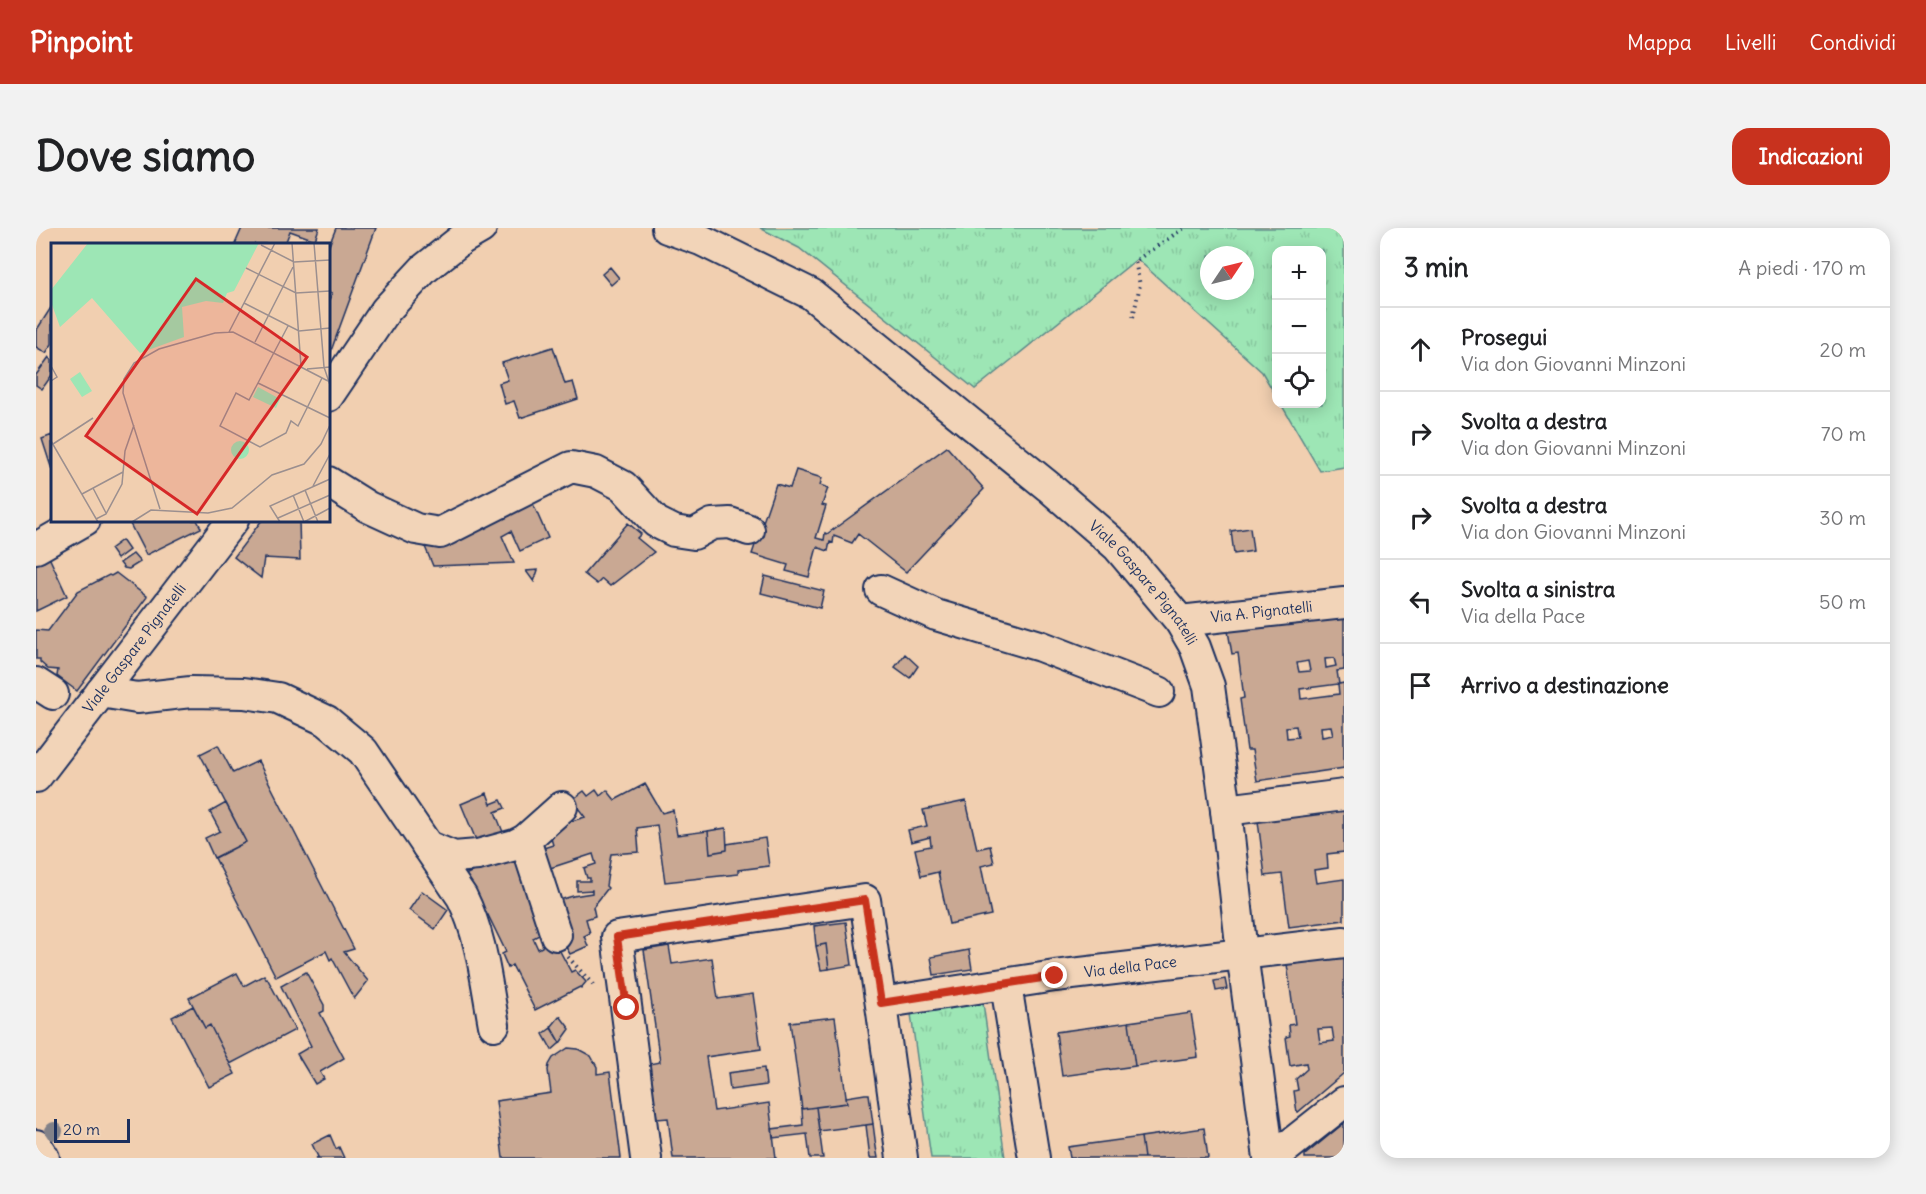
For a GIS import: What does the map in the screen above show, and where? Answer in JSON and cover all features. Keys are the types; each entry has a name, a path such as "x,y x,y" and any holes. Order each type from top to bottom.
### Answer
{"street":[{"path":"330,393 386,310 424,269 462,238 481,228"},
{"name":"Viale Gaspare Pignatelli","path":"667,228 701,240 811,294 1049,487 1110,540 1180,621 1195,647 1209,686 1227,810 1242,953 1271,1158"},
{"path":"330,483 368,507 407,525 440,533 571,467 596,472 623,486 656,522 674,531 694,534 712,524 730,523 749,530"},
{"path":"36,548 82,522"},
{"name":"Viale Gaspare Pignatelli","path":"36,777 231,522"},
{"path":"880,590 936,615 1040,646 1159,692"},
{"name":"Via A. Pignatelli","path":"1180,621 1344,603"},
{"path":"101,692 137,698 191,692 244,693 278,698 327,721 363,751 462,897 471,914 480,946 494,1026"},
{"path":"1227,810 1344,795"},
{"path":"427,846 454,856 478,855 515,845 525,840 562,807"},
{"path":"525,840 556,935"},
{"path":"646,1158 617,937 865,900 902,1158"},
{"name":"Via della Pace","path":"881,1003 1055,976 1344,942"},
{"path":"1005,985 1034,1158"},
{"path":"1271,1158 1344,1102"},
{"path":"36,1144 44,1158"}],"path":[{"path":"1133,317 1140,285 1135,261 1184,228"},
{"path":"556,935 569,959 609,1002 627,1008"}],"green space":[{"path":"760,228 1344,228 1344,467 1320,471 1283,408 1326,408 1326,246 1272,246 1272,389 1262,372 1137,259 975,389 799,248"},
{"path":"983,1003 1005,1158 931,1158 911,1014"}],"building":[{"path":"242,228 319,228 315,240 290,231 285,243 235,243"},
{"path":"336,228 376,228 330,354 330,298 332,293 330,292 330,243"},
{"path":"610,267 619,278 611,285 602,274"},
{"path":"51,308 51,346 46,353 36,347 36,331"},
{"path":"553,347 565,384 573,382 578,399 520,418 514,401 505,404 499,383 508,380 502,363"},
{"path":"49,357 51,376 42,389 36,385 36,375"},
{"path":"51,435 51,467 42,439"},
{"path":"947,447 984,489 906,572 858,534 852,543 834,536 828,551 817,547 809,577 786,571 788,565 752,554 776,484 790,488 796,470 822,478 820,485 828,488 822,505 826,506 816,538 824,540 825,533 827,534"},
{"path":"530,497 548,538 520,551 511,531 502,536 514,563 433,566 423,542"},
{"path":"129,522 198,522 201,528 146,555"},
{"path":"260,522 299,522 300,560 264,558 261,578 234,557"},
{"path":"628,523 641,534 637,538 654,552 610,586 602,579 597,584 584,574"},
{"path":"1250,528 1253,551 1234,554 1231,531"},
{"path":"122,540 129,550 117,559 110,549"},
{"path":"133,554 140,562 129,569 124,568 120,563"},
{"path":"49,557 67,596 36,611 36,563"},
{"path":"538,570 534,582 526,571"},
{"path":"116,573 147,597 77,691 57,676 58,670 48,669 40,662 40,659 36,659 36,630 48,631 78,591"},
{"path":"765,576 824,591 820,608 761,593"},
{"path":"1344,615 1344,670 1337,671 1339,684 1344,683 1344,768 1257,781 1252,750 1247,750 1240,699 1244,698 1238,653 1232,654 1228,631","holes":["1334,658 1336,666 1326,668 1325,659","1308,661 1310,671 1299,672 1297,663","1338,684 1339,694 1301,699 1300,689","1296,726 1298,737 1287,738 1286,727","1331,726 1333,735 1322,737 1321,727"]},
{"path":"905,654 918,666 910,678 895,667"},
{"path":"218,745 233,773 258,761 354,949 344,952 368,981 354,999 326,951 276,977 215,858 246,842 200,754"},
{"path":"645,784 662,813 673,810 677,835 708,831 710,853 727,850 727,844 765,838 769,866 738,870 738,874 665,882 657,825 637,828 639,852 611,854 606,886 608,888 593,907 595,916 586,919 590,933 584,936 588,946 570,954 560,937 549,903 592,893 592,890 577,891 577,881 590,881 584,868 596,864 593,854 538,872 531,852 553,845 548,828 585,817 572,800 584,791 588,796 596,790 600,796 607,790 615,800"},
{"path":"487,793 491,804 501,800 505,808 495,812 503,832 486,839 476,840 461,804"},
{"path":"966,801 977,849 990,846 994,863 981,866 991,915 949,924 938,872 921,876 915,849 931,846 930,837 911,842 908,830 927,826 923,810"},
{"path":"226,803 246,842 214,858 205,838 220,831 210,812"},
{"path":"1344,810 1344,852 1327,854 1328,868 1314,870 1316,883 1344,879 1344,920 1289,927 1282,874 1265,876 1258,821"},
{"path":"726,828 727,850 710,853 708,831"},
{"path":"516,850 549,930 533,938 538,949 542,947 543,942 553,938 571,972 575,970 586,982 581,988 535,1010 512,965 508,968 502,954 506,952 488,915 481,918 461,877"},
{"path":"422,891 448,910 435,929 409,910"},
{"path":"846,922 852,965 829,969 826,944 816,946 814,926"},
{"path":"826,944 829,969 821,970 816,946"},
{"path":"669,946 672,964 712,958 718,999 753,994 761,1049 706,1057 714,1111 769,1103 776,1158 673,1158 668,1118 657,1119 649,1064 660,1062 644,950"},
{"path":"969,950 972,969 934,975 931,957"},
{"path":"1344,957 1344,1073 1297,1113 1294,1091 1298,1090 1296,1079 1307,1069 1306,1063 1290,1066 1286,1037 1290,1036 1289,1025 1295,1024 1287,964","holes":["1332,1028 1334,1041 1320,1043 1318,1029"]},
{"path":"306,972 324,1005 324,1011 320,1013 344,1058 320,1072 324,1079 315,1084 297,1054 311,1046 281,986"},
{"path":"237,973 244,986 264,975 295,1030 230,1064 210,1025 205,1028 189,998"},
{"path":"1225,979 1227,989 1216,991 1214,981"},
{"path":"193,1006 205,1028 210,1025 235,1074 209,1087 172,1017"},
{"path":"1191,1013 1198,1057 1135,1066 1129,1022"},
{"path":"560,1016 570,1029 560,1043 551,1027"},
{"path":"835,1017 847,1103 802,1109 790,1022"},
{"path":"1129,1022 1135,1066 1062,1076 1056,1032"},
{"path":"551,1028 560,1043 552,1050 543,1034"},
{"path":"568,1048 578,1049 591,1056 597,1067 597,1074 610,1072 621,1158 503,1158 496,1101 551,1093 549,1065 553,1058"},
{"path":"764,1068 766,1085 730,1090 728,1073"},
{"path":"869,1094 873,1124 819,1131 816,1107 847,1103 846,1097"},
{"path":"816,1107 823,1158 810,1158 807,1134 773,1138 772,1129 803,1125 802,1109"},
{"path":"1344,1123 1344,1158 1305,1158 1305,1155"},
{"path":"873,1124 878,1158 870,1158 866,1125"},
{"path":"1204,1128 1208,1158 1144,1158 1141,1137"},
{"path":"330,1135 336,1149 339,1147 344,1158 316,1158 318,1157 312,1144"},
{"path":"1141,1137 1144,1158 1070,1158 1068,1147"}],"route":[{"path":"627,1008 617,937 865,900 881,1003 1055,976"}]}
